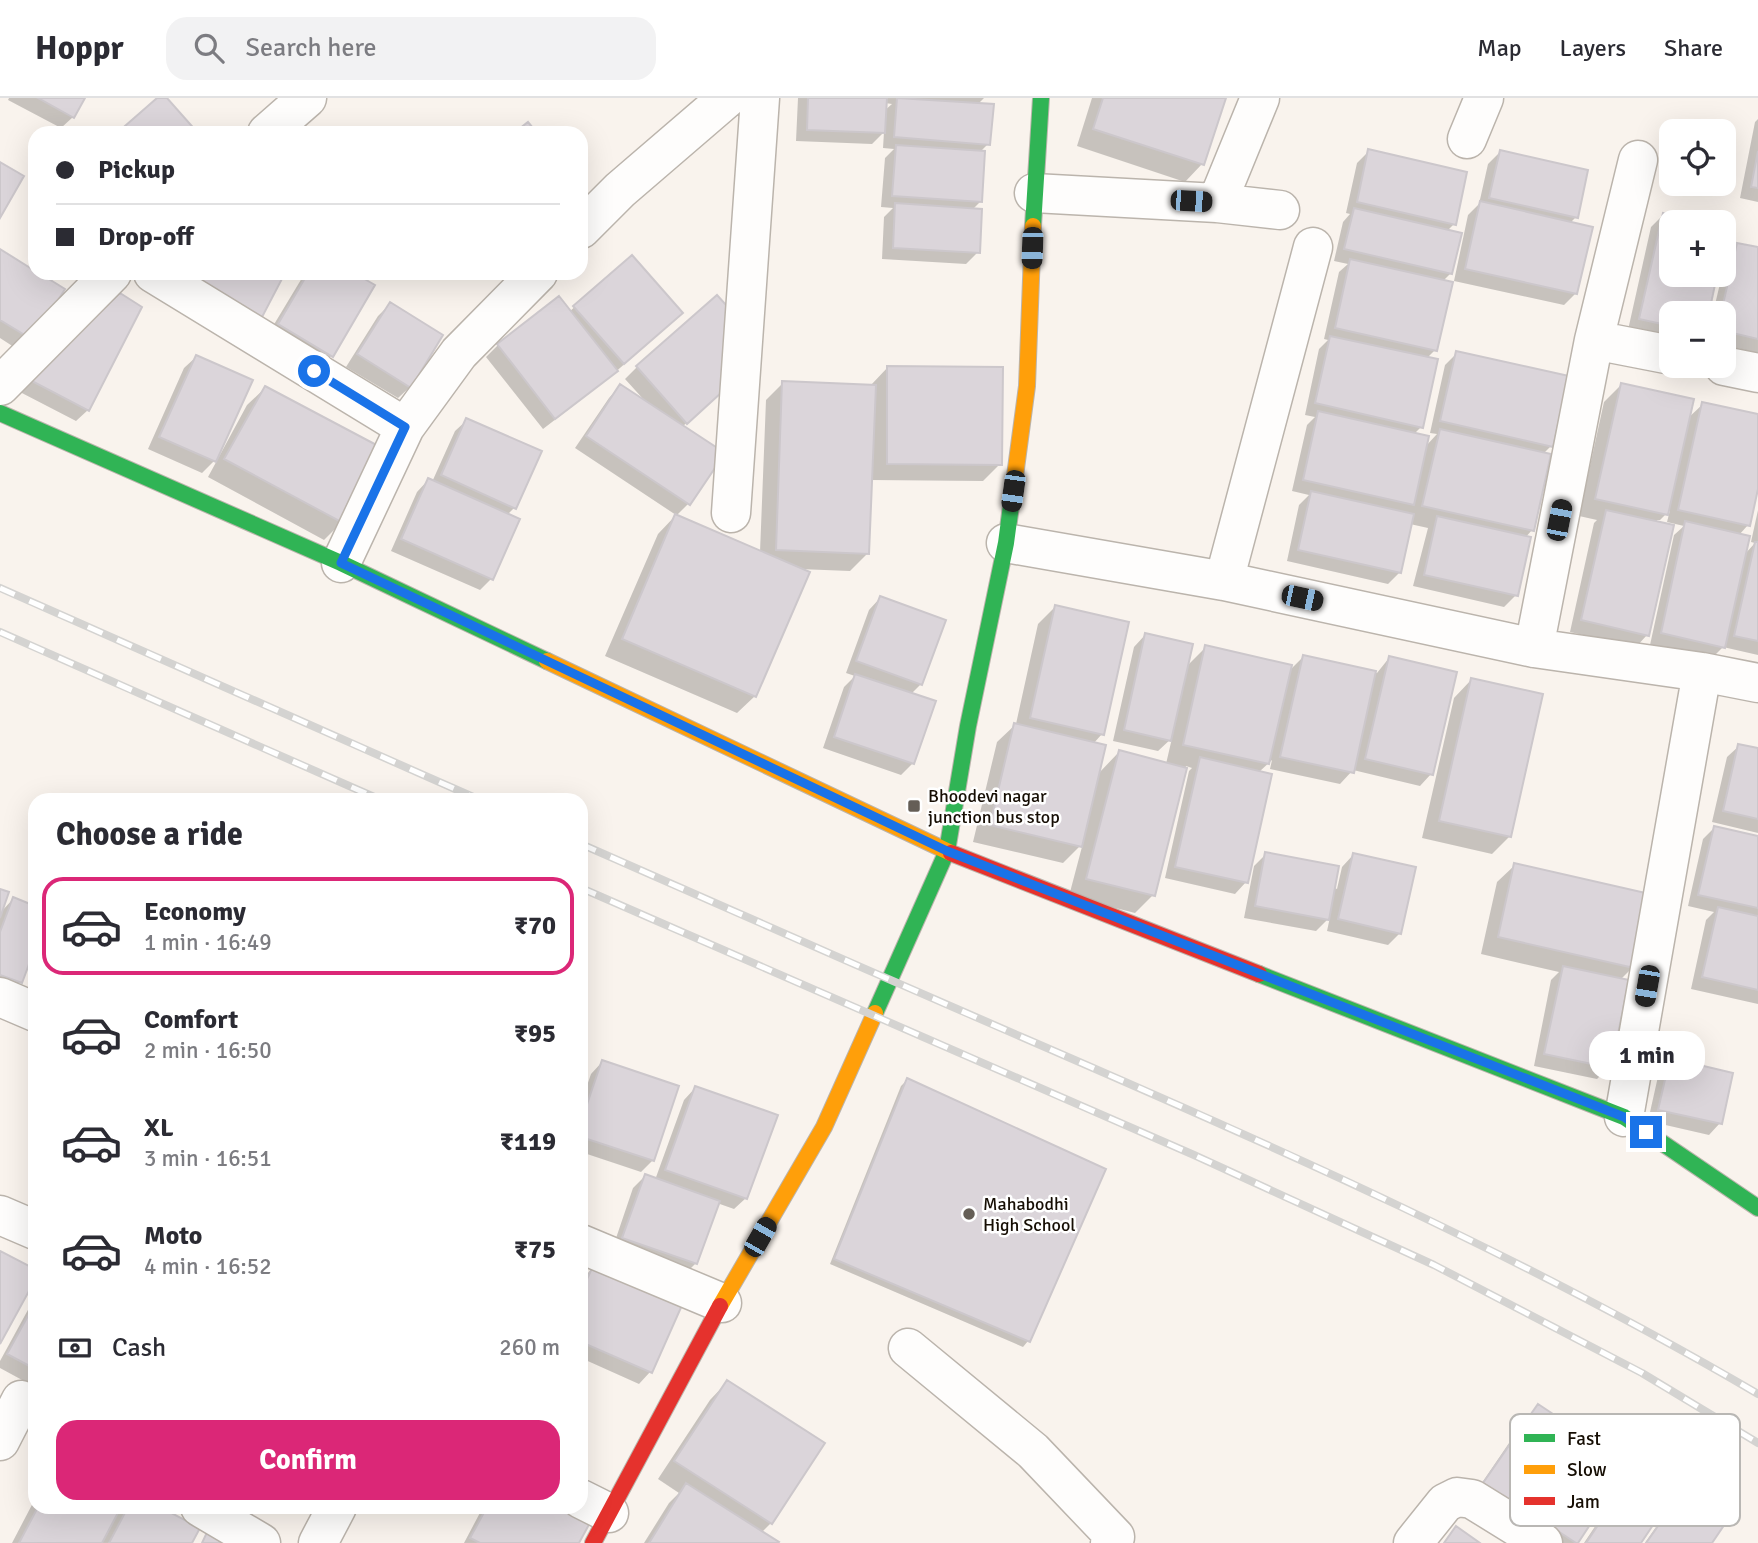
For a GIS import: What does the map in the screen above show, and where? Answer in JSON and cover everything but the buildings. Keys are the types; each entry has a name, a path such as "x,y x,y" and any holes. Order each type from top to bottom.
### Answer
{"street":[{"path":"275,126 307,98"},
{"path":"588,222 620,190 727,98"},
{"path":"731,513 760,98"},
{"path":"594,1528 824,1127 947,851 968,726 1006,543 1027,386 1034,193 1041,98"},
{"path":"1217,202 1260,98"},
{"path":"1467,139 1484,98"},
{"path":"1534,648 1594,340 1638,160"},
{"path":"1034,193 1217,202 1280,209"},
{"path":"1224,582 1313,247"},
{"path":"0,386 105,280"},
{"path":"164,280 405,427"},
{"path":"341,563 405,427 459,353 531,280"},
{"path":"1594,340 1659,353"},
{"path":"1736,368 1758,373"},
{"path":"0,413 341,563 947,851 1624,1117 1758,1208"},
{"path":"1006,543 1224,582 1534,648 1702,672 1758,683"},
{"path":"1624,1117 1702,672"},
{"path":"0,997 28,1009"},
{"path":"0,1215 28,1227"},
{"path":"588,1247 722,1303"},
{"path":"908,1348 1033,1451 1115,1537 1110,1543"},
{"path":"0,1441 19,1399"},
{"path":"1413,1543 1445,1503 1457,1497 1472,1499 1510,1523"},
{"path":"212,1514 261,1543"},
{"path":"318,1543 333,1514"},
{"path":"1516,1526 1543,1543"}],"railway":[{"path":"0,588 464,793"},
{"path":"0,632 365,793"},
{"path":"588,847 1211,1120 1397,1205 1579,1295 1758,1394"},
{"path":"588,891 1194,1155 1434,1265 1642,1373 1710,1414"},
{"path":"1740,1432 1758,1443"}],"traffic: fast":[{"path":"1033,226 1041,98"},
{"path":"0,413 341,563 547,661"},
{"path":"875,1013 947,851 968,726 1006,543 1013,491"},
{"path":"1259,974 1624,1117 1758,1208"}],"traffic: slow":[{"path":"1013,491 1027,386 1033,226"},
{"path":"547,661 951,853"},
{"path":"720,1306 824,1127 875,1013"}],"traffic: jam":[{"path":"951,853 1259,974"},
{"path":"593,1543 720,1306"}],"place":[{"name":"Bhoodevi nagar junction bus stop","path":"914,806"},
{"name":"Mahabodhi High School","path":"969,1214"}],"route":[{"path":"314,371 405,427 341,563 947,851 1624,1117 1646,1132"}]}
